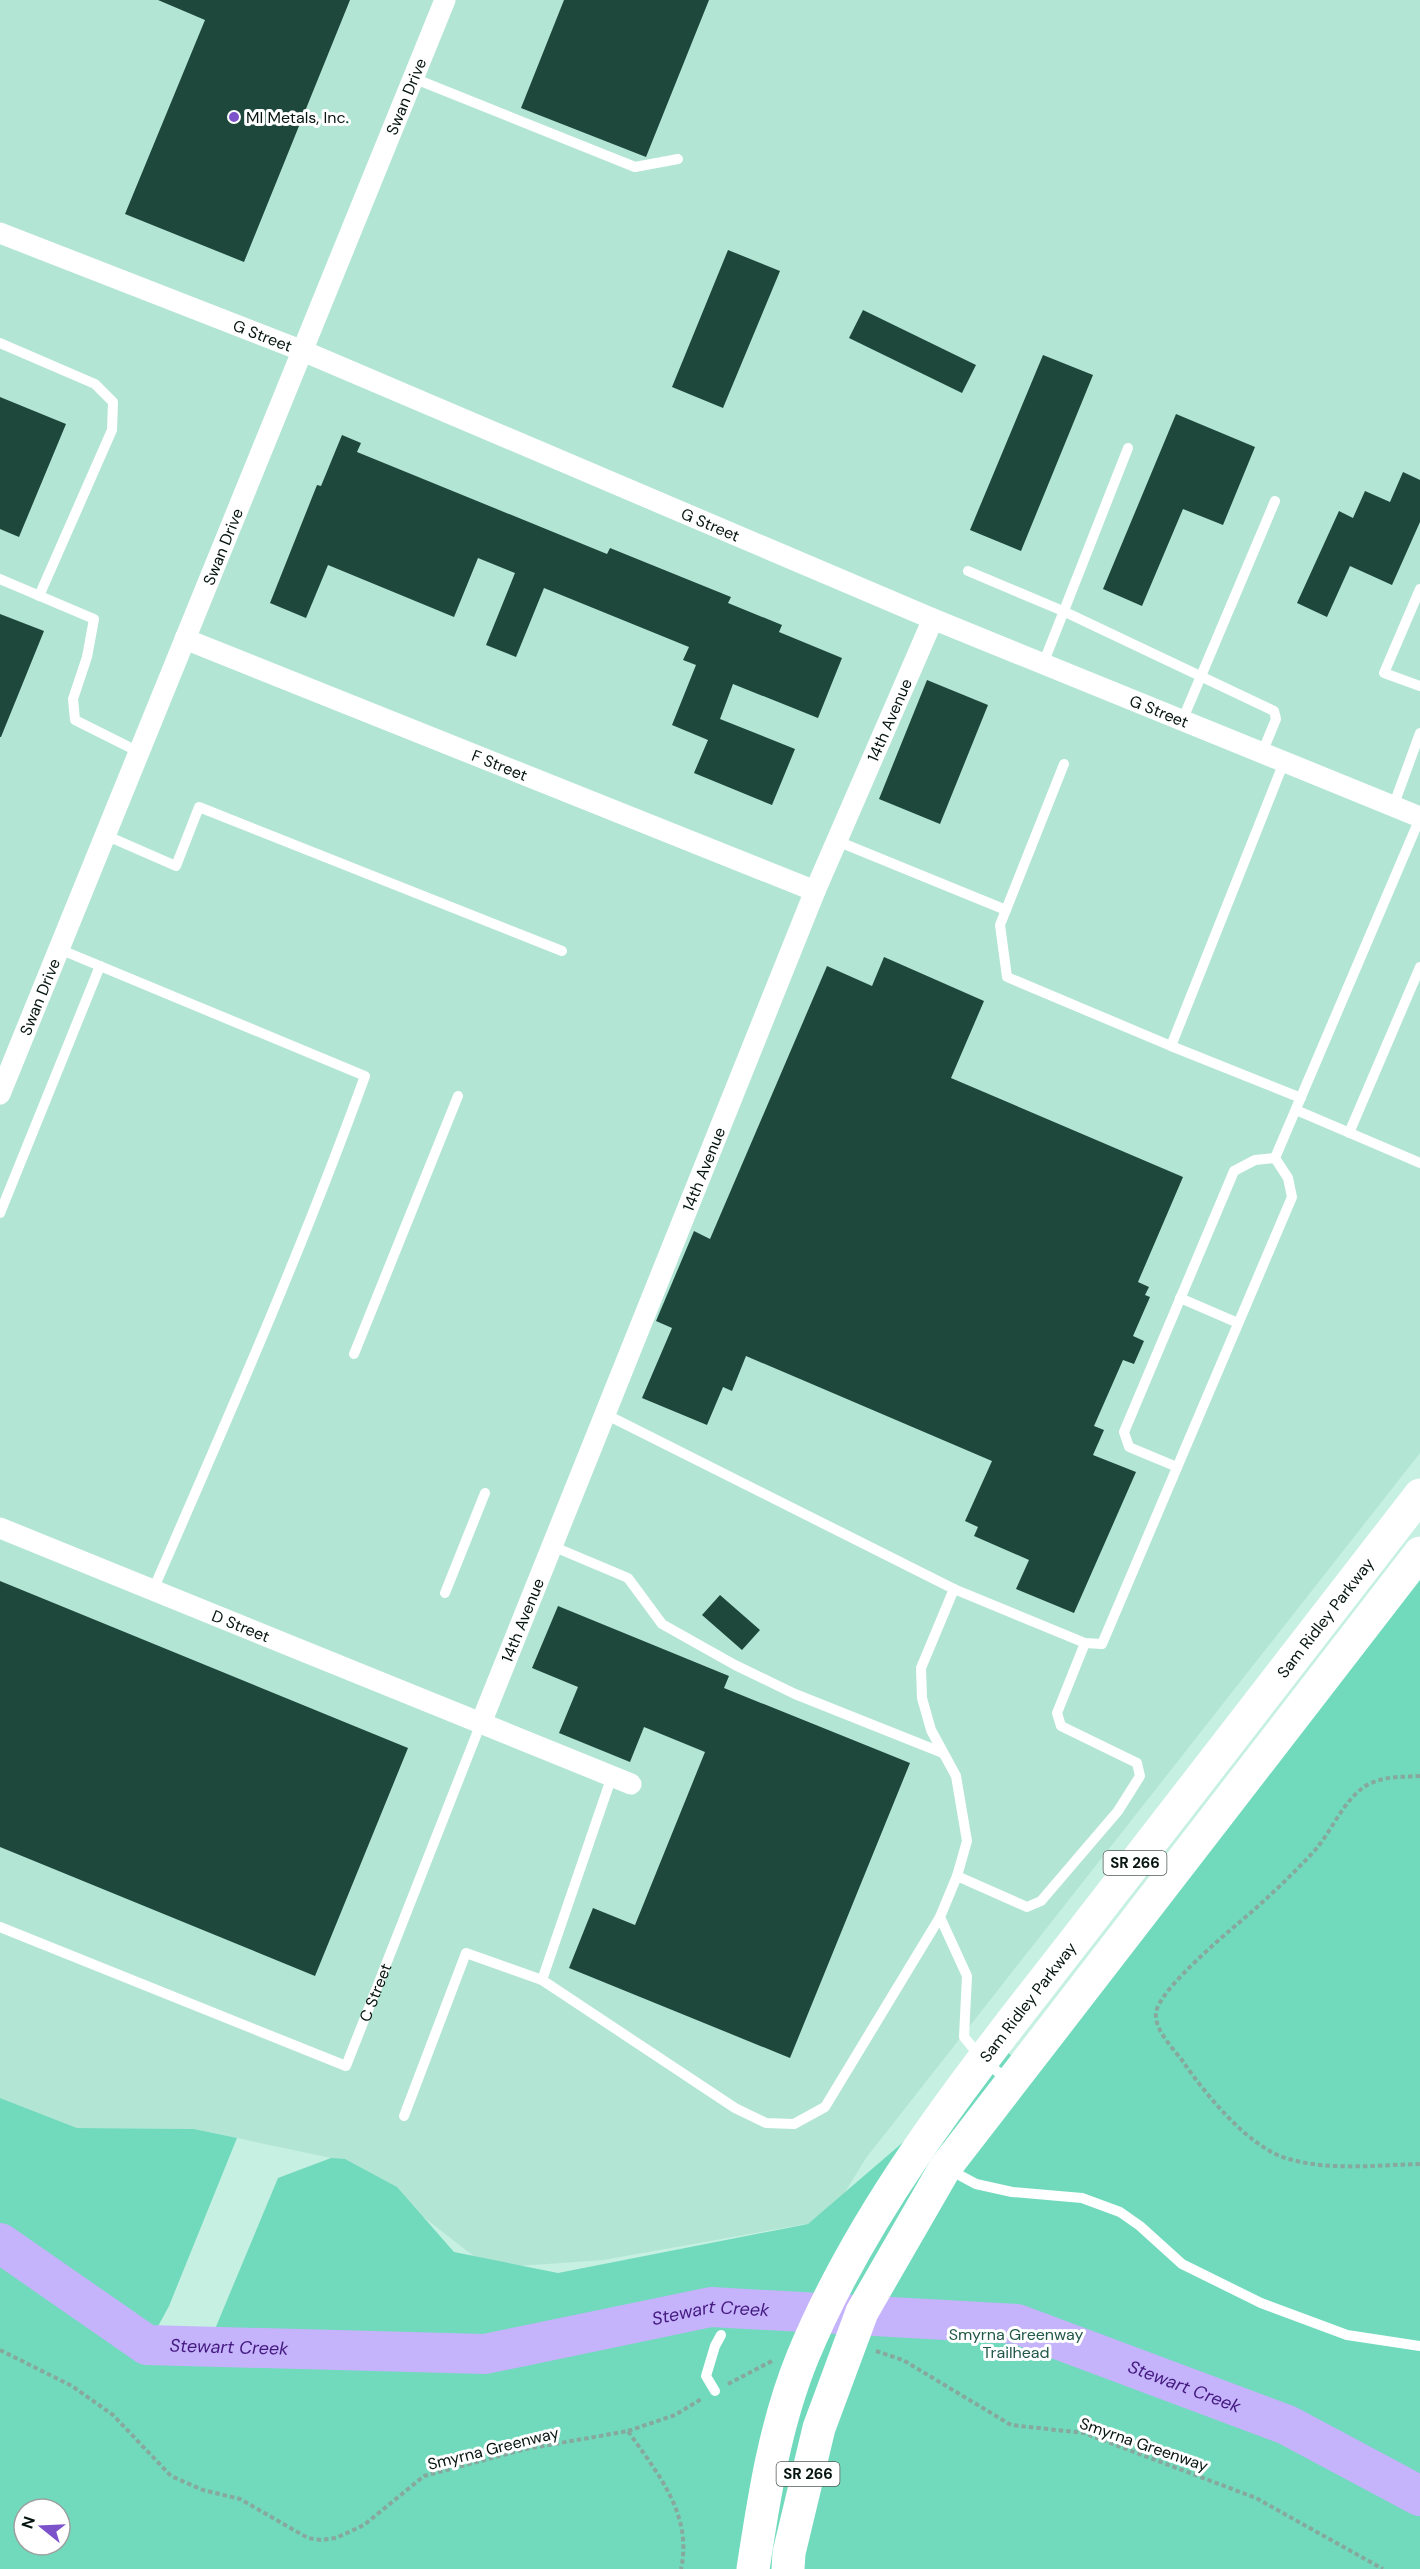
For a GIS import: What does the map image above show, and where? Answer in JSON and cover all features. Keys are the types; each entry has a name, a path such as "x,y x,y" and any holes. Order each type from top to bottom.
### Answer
{"main road":[{"name":"Sam Ridley Parkway","path":"753,2569 768,2468 801,2359 843,2268 900,2174 983,2060 1420,1495"},
{"name":"SR 266","path":"788,2569 789,2553 819,2428 862,2312 945,2168 1420,1553"}],"street":[{"name":"Swan Drive","path":"0,1094 445,0"},
{"name":"G Street","path":"0,233 303,351 933,619 1420,818"},
{"name":"14th Avenue","path":"481,1723 815,891 933,619"},
{"name":"F Street","path":"185,639 815,891"},
{"name":"D Street","path":"0,1528 481,1723"},
{"path":"481,1723 621,1780"}],"lane":[{"path":"413,78 635,167 678,159"},
{"path":"0,343 94,384 112,402 112,430 39,596"},
{"path":"1043,664 1128,448"},
{"path":"1182,721 1275,501"},
{"path":"968,571 1064,611 1274,711 1276,719 1262,753"},
{"path":"0,579 94,619 87,657 73,699 75,720 140,752"},
{"path":"1420,589 1384,673 1420,686"},
{"path":"1393,807 1420,733"},
{"path":"1171,1046 1284,762"},
{"path":"1064,764 1000,926 1007,977 1301,1098"},
{"path":"105,835 176,866 199,807 562,951"},
{"path":"1275,1158 1420,818"},
{"path":"837,841 1006,910"},
{"path":"59,949 364,1076 336,1155 259,1345 153,1590"},
{"path":"0,1213 100,966"},
{"path":"1348,1132 1420,968"},
{"path":"354,1354 458,1096"},
{"path":"1296,1110 1420,1163"},
{"path":"605,1414 954,1589 1085,1643 1102,1644 1292,1197 1288,1178 1275,1158"},
{"path":"1177,1467 1129,1447 1124,1432 1234,1171 1255,1161 1275,1158"},
{"path":"1180,1298 1238,1323"},
{"path":"445,1593 484,1493"},
{"path":"552,1546 628,1578 662,1624 735,1665 795,1694 943,1753"},
{"path":"404,2116 466,1953 542,1980 735,2108 766,2123 794,2124 825,2107 940,1917 957,1876 967,1841 956,1776 931,1730 922,1698 921,1668 954,1589"},
{"path":"957,1876 1027,1907 1041,1901 1118,1811 1140,1776 1137,1763 1061,1726 1057,1713 1085,1643"},
{"name":"C Street","path":"0,1927 346,2066 481,1723"},
{"path":"542,1980 621,1780"},
{"path":"940,1917 967,1976 964,2037 983,2060 1011,2082"},
{"path":"945,2168 976,2184 1012,2192 1082,2198 1092,2201 1120,2212 1140,2226 1182,2264 1261,2303 1347,2335 1420,2346"},
{"path":"715,2391 706,2376 715,2346 721,2335"}],"path":[{"path":"1420,1776 1388,1777 1366,1786 1348,1803 1317,1847 1282,1884 1190,1968 1159,2003 1155,2011 1156,2024 1187,2067 1222,2110 1262,2147 1288,2159 1321,2165 1420,2164"},
{"name":"Smyrna Greenway","path":"0,2350 72,2386 113,2415 171,2476 203,2490 240,2499 308,2538 321,2540 336,2538 364,2525 424,2476 526,2449 628,2431 664,2483 677,2509 683,2532 681,2569"},
{"name":"Smyrna Greenway","path":"870,2350 903,2360 1011,2425 1084,2433 1256,2498 1383,2569"}],"shaded area":[{"path":"0,0 1420,0 1420,1453 866,2158 828,2220 603,2260 489,2268 426,2219 331,2158 194,2129 77,2128 0,2098"}],"green space":[{"name":"Smyrna Greenway Trailhead","path":"1420,1575 1420,2569 0,2569 0,2098 77,2128 194,2129 237,2138 169,2306 148,2345 210,2341 278,2178 331,2158 345,2159 397,2187 454,2252 558,2273 808,2224 1008,2052 1031,2081"}],"building":[{"name":"MI Metals, Inc.","path":"158,0 350,0 244,262 125,214 205,20"},
{"path":"564,0 709,0 646,157 521,108"},
{"path":"728,250 780,271 723,408 672,387"},
{"path":"863,310 976,365 962,393 849,338"},
{"path":"1043,355 1093,375 1021,551 970,530"},
{"path":"0,397 66,424 19,537 0,529"},
{"path":"1176,414 1255,447 1223,525 1183,509 1142,606 1103,589"},
{"path":"342,435 361,443 357,452 607,554 610,548 731,597 728,603 782,625 779,632 842,658 818,718 733,684 720,719 795,749 772,805 694,773 708,740 672,725 696,665 683,660 689,647 544,588 516,657 486,645 515,573 478,558 454,617 328,565 306,618 270,603 317,485 321,486"},
{"path":"1403,472 1420,480 1420,522 1392,585 1350,566 1327,617 1297,603 1339,511 1353,518 1365,491 1390,502"},
{"path":"0,614 44,631 1,737 0,737"},
{"path":"927,680 988,705 940,824 879,799"},
{"path":"884,957 984,1001 951,1078 1183,1177 1138,1282 1149,1287 1145,1295 1150,1297 1133,1336 1144,1341 1134,1364 1123,1360 1094,1426 1104,1430 1093,1455 1136,1472 1074,1613 1016,1589 1029,1560 974,1536 978,1527 965,1521 992,1461 746,1356 732,1391 723,1387 707,1425 642,1398 672,1328 656,1321 694,1231 710,1239 827,966 872,986"},
{"path":"0,1581 408,1748 315,1976 0,1847"},
{"path":"720,1595 760,1630 742,1650 702,1615"},
{"path":"558,1606 729,1676 724,1688 910,1763 790,2058 569,1968 593,1908 635,1925 705,1752 644,1727 630,1762 559,1733 578,1687 532,1668"}],"waterway":[{"name":"Stewart Creek","path":"0,2243 147,2345 485,2354 711,2307 1017,2324 1287,2425 1420,2496"}],"place":[{"name":"MI Metals, Inc.","path":"234,117"}]}
